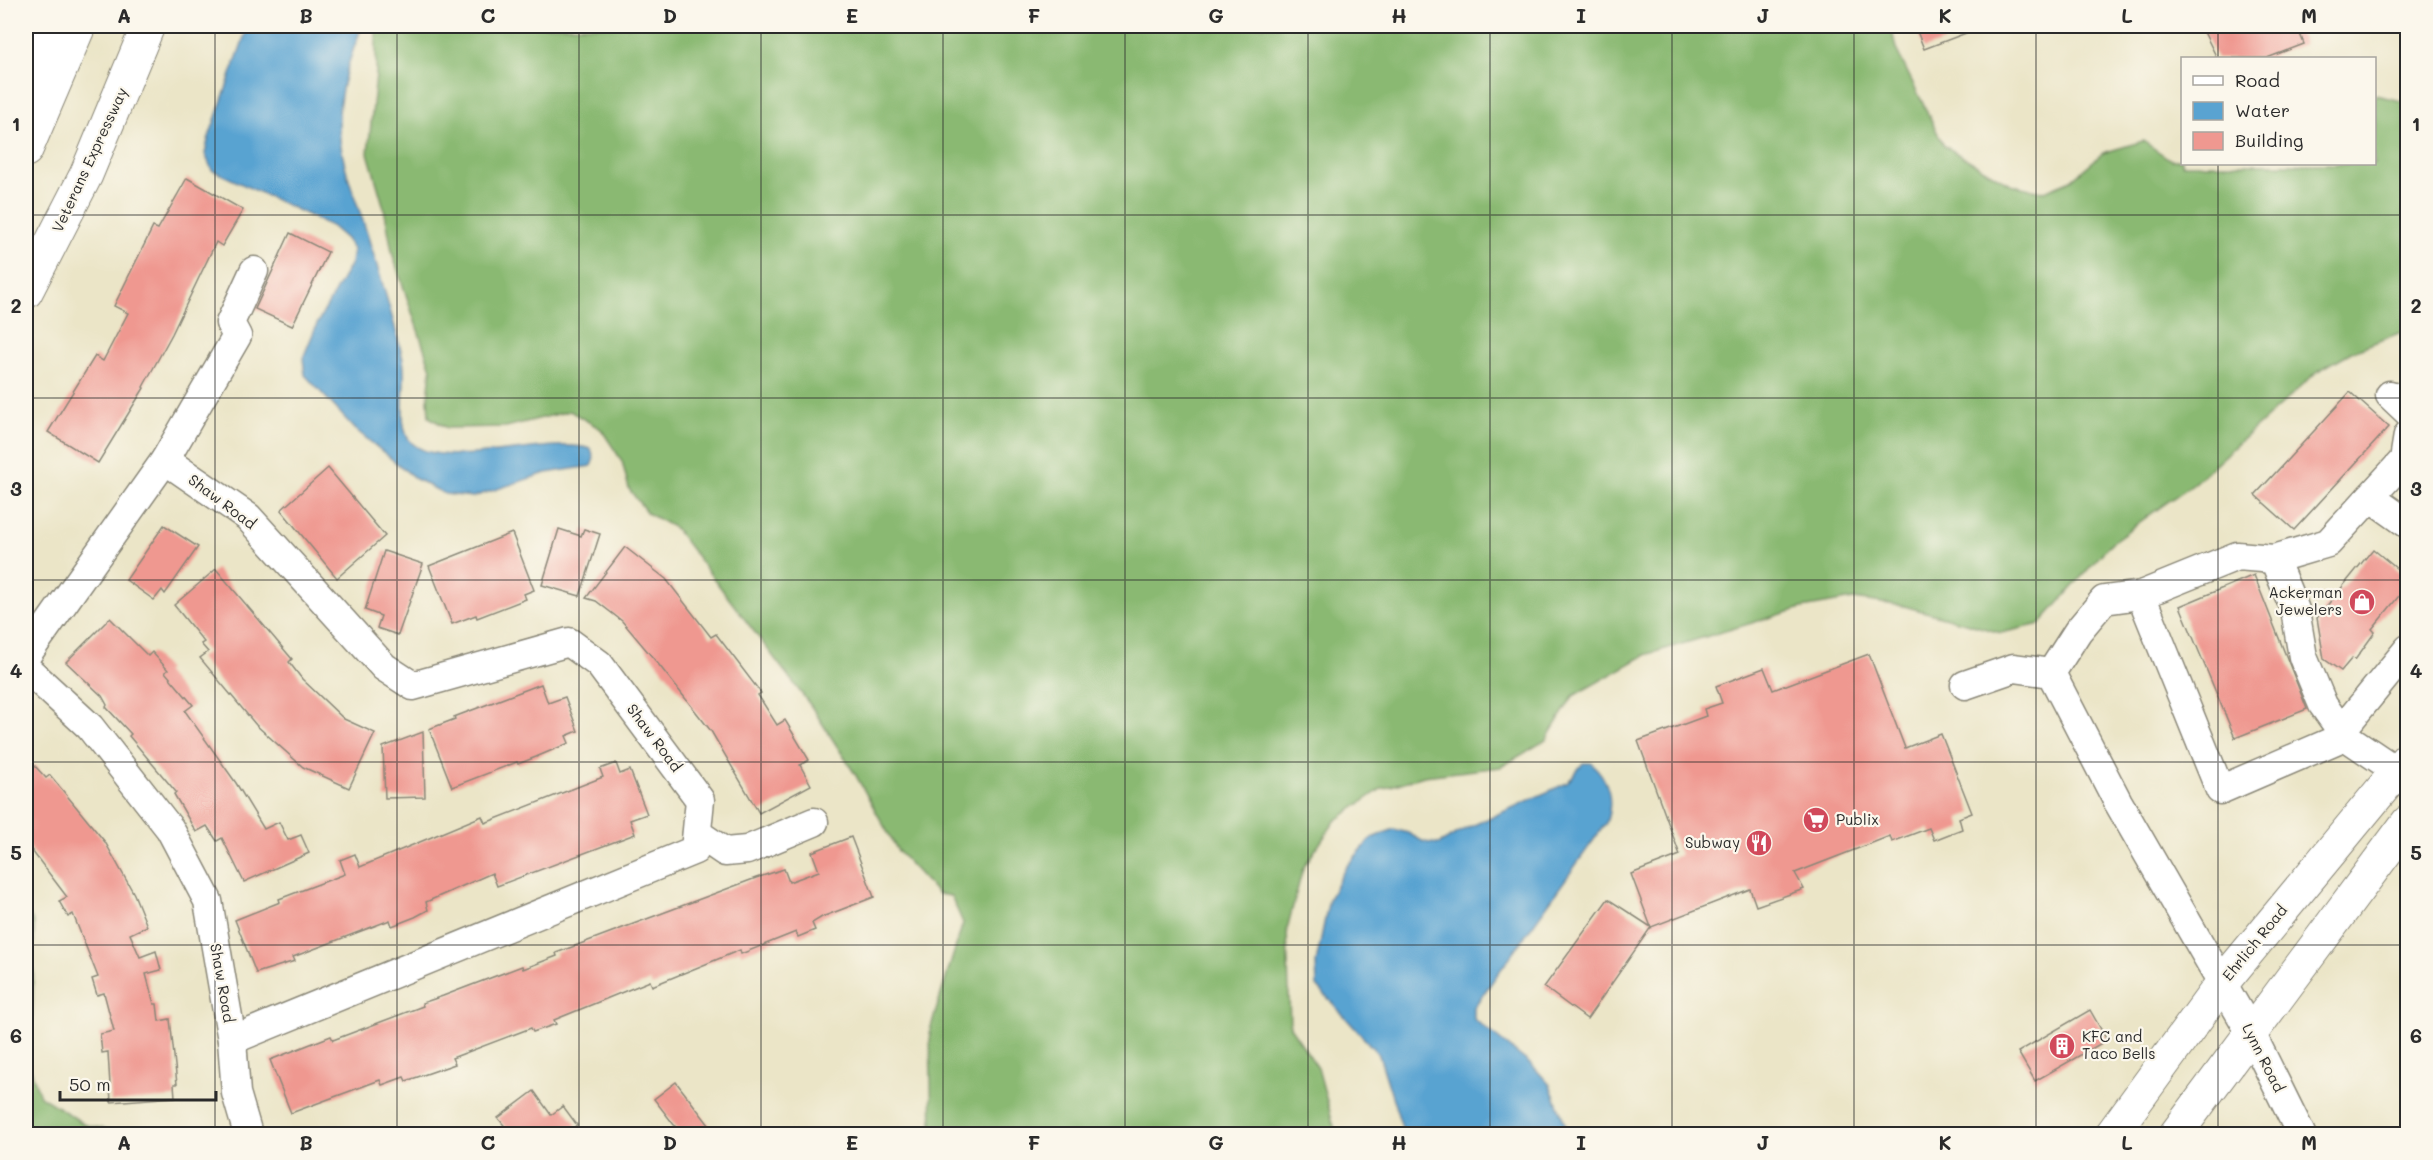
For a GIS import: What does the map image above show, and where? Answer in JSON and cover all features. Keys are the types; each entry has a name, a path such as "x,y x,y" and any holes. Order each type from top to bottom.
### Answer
{"main road":[{"path":"26,91 52,26"},
{"path":"26,150 79,26"},
{"path":"26,245 70,162 124,26"},
{"name":"Veterans Expressway","path":"26,292 86,175 148,26"},
{"name":"Ehrlich Road","path":"2112,1134 2223,982 2402,765"},
{"path":"2176,1134 2408,822"}],"street":[{"path":"26,656 165,460 237,336 230,323 254,271"},
{"path":"1965,685 2014,668 2051,673 2078,631 2104,600 2141,595 2237,556 2274,558 2328,543 2404,460 2408,435"},
{"name":"Shaw Road","path":"165,460 248,518 384,667 413,686 569,642 600,664 700,800 695,850 232,1040"},
{"path":"2370,497 2408,524"},
{"path":"2274,558 2295,610 2303,657 2323,705 2343,734 2402,765"},
{"path":"2141,595 2220,790 2343,734 2408,649"},
{"name":"Shaw Road","path":"26,668 90,728 170,829 208,901 232,1040 236,1094 248,1134"},
{"name":"Lynn Road","path":"2051,673 2118,802 2251,1033 2301,1134"},
{"path":"697,833 726,852 747,850 814,822"}],"green space":[{"path":"376,26 1891,26 1896,49 1944,146 2010,184 2042,192 2071,180 2103,153 2143,141 2171,160 2181,160 2181,165 2376,165 2376,95 2407,102 2407,330 2353,351 2318,371 2194,483 2112,542 2040,624 2001,633 1904,606 1853,599 1802,608 1645,655 1573,696 1546,740 1501,767 1424,776 1381,789 1335,821 1303,868 1287,929 1290,1027 1318,1068 1336,1134 932,1134 930,1030 963,923 951,896 938,894 898,851 855,774 811,706 675,528 647,513 629,489 622,461 601,429 570,411 506,427 447,428 429,417 431,369 393,256 384,208 368,153 376,75"},
{"path":"26,909 34,923 32,1024 26,1049"},
{"path":"26,1056 40,1096 86,1125 130,1134 26,1134"}],"water":[{"path":"248,26 362,26 343,82 339,132 347,172 380,275 403,360 404,427 412,443 427,451 447,455 572,446 591,449 594,458 591,466 546,473 473,497 445,494 416,479 355,429 305,375 303,358 317,324 351,263 353,249 346,239 331,226 212,170 205,154 208,140"},
{"path":"1583,763 1591,763 1606,783 1610,806 1606,823 1474,1007 1474,1019 1534,1067 1550,1085 1569,1134 1404,1134 1379,1055 1317,986 1316,963 1329,899 1346,867 1372,838 1394,829 1408,833 1424,842 1439,844 1465,829 1567,783"}],"building":[{"path":"1915,26 1982,26 1982,27 1924,49"},
{"path":"2201,26 2297,26 2304,44 2270,57 2216,57"},
{"path":"187,178 243,210 222,246 216,242 144,388 98,463 48,432 95,356 103,361 128,313 114,306 153,227 158,229"},
{"path":"290,233 328,252 292,326 255,309"},
{"path":"2350,392 2389,427 2294,530 2255,495"},
{"path":"328,468 385,536 337,578 281,510"},
{"path":"164,525 198,547 165,594 162,590 154,600 126,580"},
{"path":"559,529 581,536 584,529 600,534 580,596 542,585"},
{"path":"512,533 534,590 524,594 526,599 477,618 476,615 452,624 429,566"},
{"path":"625,547 666,579 711,637 716,634 761,693 758,695 777,725 785,720 809,760 800,765 811,785 759,813 711,731 659,665 622,621 596,601 586,598"},
{"name":"Ackerman Jewelers","path":"2373,549 2408,578 2408,585 2372,629 2375,632 2355,660 2352,658 2341,671 2324,659 2317,618"},
{"path":"384,551 423,564 398,635 377,628 381,616 365,610"},
{"path":"216,569 292,659 289,662 302,679 344,719 375,733 349,788 303,767 256,725 200,658 208,652 201,644 204,642 174,605"},
{"path":"2254,575 2307,709 2235,738 2180,606"},
{"path":"110,618 148,656 152,652 168,670 165,672 193,705 185,711 236,783 264,829 279,822 288,840 301,835 309,853 244,882 222,838 217,841 207,826 196,832 174,794 176,792 129,736 131,734 106,707 102,696 66,662"},
{"path":"1869,654 1905,748 1941,734 1972,813 1959,818 1962,829 1934,840 1929,828 1892,842 1890,836 1795,873 1804,889 1756,906 1750,889 1651,927 1631,874 1680,855 1638,741 1706,716 1704,709 1722,703 1716,686 1764,668 1773,690"},
{"path":"541,684 548,703 565,697 578,731 566,736 569,743 452,787 429,729 455,719 454,717"},
{"path":"423,732 425,797 385,798 383,747"},
{"path":"616,763 620,774 630,770 647,814 630,820 635,834 497,886 492,873 426,902 428,910 415,917 392,926 390,920 293,957 295,961 256,973 235,920 280,902 279,899 345,874 340,860 355,854 360,867 482,816 485,823 603,777 600,769"},
{"path":"34,765 46,778 50,775 105,842 134,894 147,926 130,934 140,957 156,951 161,970 146,974 154,1004 157,1004 159,1021 170,1019 177,1084 174,1084 175,1097 111,1102 108,1052 102,1053 100,1034 114,1031 104,993 97,995 92,979 98,977 73,914 68,917 59,901 67,897 26,843 26,773"},
{"path":"851,837 874,897 822,917 812,923 815,930 798,937 796,932 741,954 740,950 652,986 650,981 554,1020 556,1024 533,1032 531,1028 452,1058 455,1064 406,1081 404,1077 382,1085 380,1080 291,1113 270,1060 331,1036 333,1040 423,1006 422,1003 522,966 523,969 557,956 556,953 756,878 784,869 789,882 819,871 812,852"},
{"path":"1608,899 1651,927 1587,1019 1544,987"},
{"name":"KFC and Taco Bells","path":"2090,1010 2107,1040 2035,1081 2018,1052"},
{"path":"676,1082 716,1134 681,1134 654,1099"},
{"path":"534,1091 551,1115 563,1106 577,1125 564,1134 511,1134 498,1118"}],"place":[{"name":"Ackerman Jewelers","path":"2362,602"},
{"name":"Publix","path":"1816,820"},
{"name":"Subway","path":"1759,843"},
{"name":"KFC and Taco Bells","path":"2062,1046"}]}
